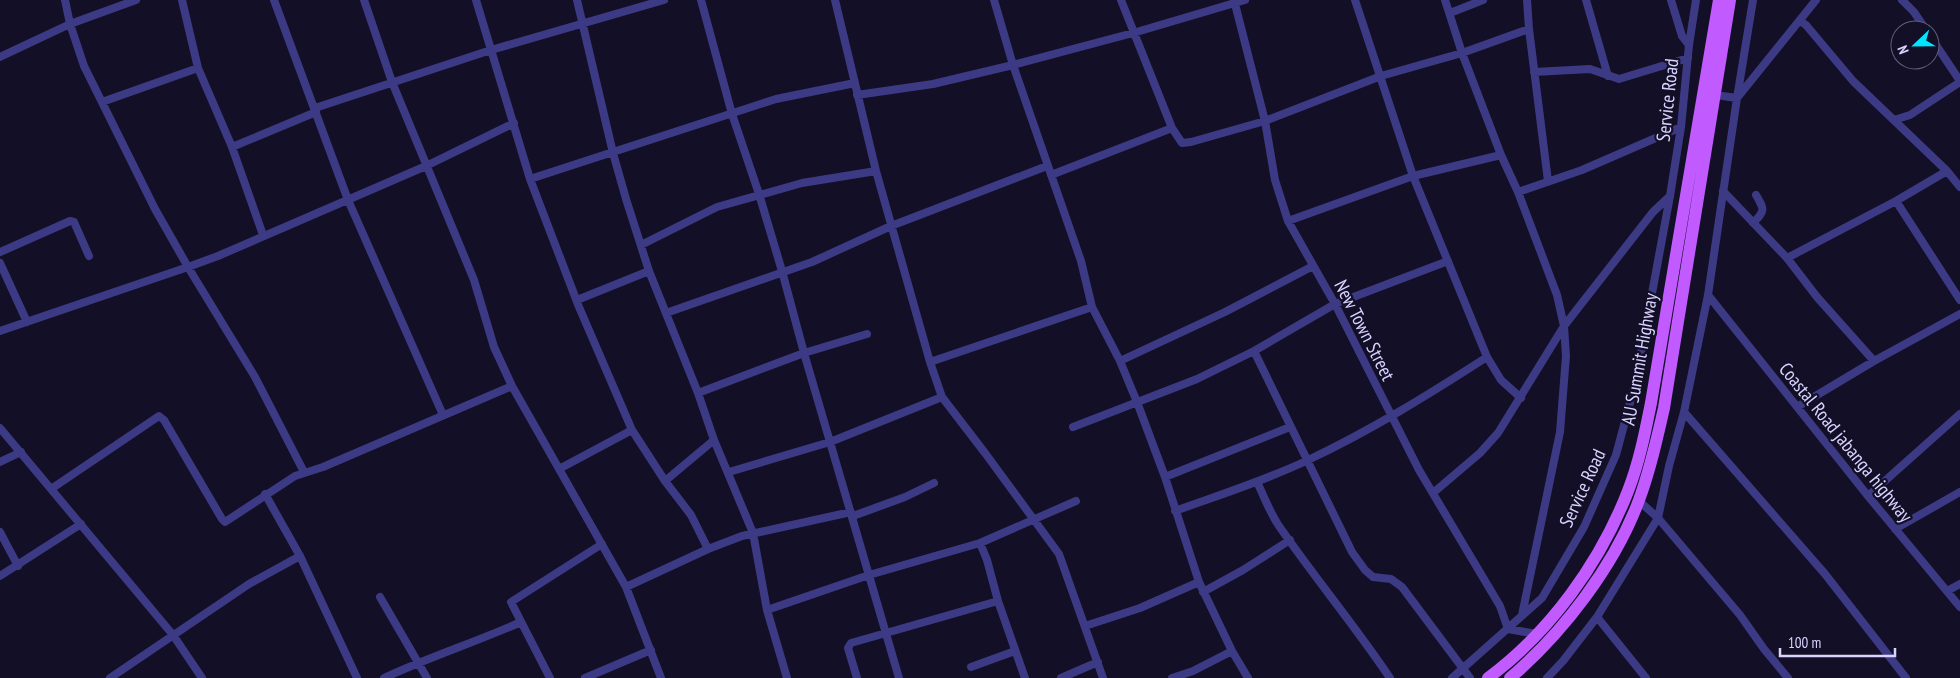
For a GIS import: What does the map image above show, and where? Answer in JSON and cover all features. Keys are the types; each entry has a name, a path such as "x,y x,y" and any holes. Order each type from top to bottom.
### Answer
{"main road":[{"name":"AU Summit Highway","path":"1488,678 1537,634 1570,594 1592,561 1628,491 1640,454 1660,355 1719,0"},
{"name":"AU Summit Highway","path":"1515,676 1546,644 1582,602 1604,568 1639,501 1653,457 1664,408 1730,0"}],"street":[{"path":"65,0 70,24 84,66 155,209 188,268 254,377 304,472"},
{"path":"0,57 70,24 136,0"},
{"path":"182,0 198,68 232,147 263,235"},
{"path":"274,0 348,200 443,415"},
{"path":"364,0 392,82 474,280 494,347 512,386 626,588 661,678"},
{"path":"476,0 530,179 577,300 632,430 665,481 691,515 708,549"},
{"path":"577,0 613,153 648,270 698,393 714,440 753,533 768,610 787,678"},
{"path":"232,147 315,110 392,82 491,50 664,0"},
{"path":"701,0 732,114 759,194 899,678"},
{"path":"835,0 876,171 930,362 942,397 1059,554 1103,678"},
{"path":"994,0 1013,65 1080,261 1092,307 1120,361 1138,402 1165,477 1198,582 1232,651 1248,678"},
{"path":"1121,0 1172,128 1182,143 1265,121 1382,76 1462,53 1529,29"},
{"path":"857,95 933,84 1013,65 1133,33 1245,0"},
{"path":"1355,0 1382,76 1413,176 1487,357 1501,380 1521,398"},
{"path":"1446,0 1462,53 1557,295 1564,326 1566,356 1560,432 1522,615"},
{"path":"1450,13 1483,0"},
{"path":"1526,0 1548,181"},
{"path":"1586,0 1608,76"},
{"path":"1671,0 1682,36 1689,46"},
{"name":"Service Road","path":"1452,678 1542,598 1584,528 1616,455 1636,380 1670,196 1681,127 1689,46 1696,0"},
{"path":"1547,678 1563,661 1597,617 1658,518 1669,466 1684,412 1708,296 1753,0"},
{"path":"1737,98 1816,0"},
{"path":"1902,0 1919,20"},
{"name":"New Town Street","path":"1235,2 1265,121 1275,180 1288,221 1335,304 1392,418 1500,606 1508,629"},
{"path":"1800,21 1806,25 1854,81 1959,184"},
{"path":"1894,120 1910,115 1960,82 1940,51"},
{"path":"1534,72 1590,69 1619,79 1688,58"},
{"path":"102,102 198,68"},
{"path":"530,179 776,99 854,83"},
{"path":"1715,95 1737,98"},
{"path":"0,330 188,268 426,166 514,123"},
{"path":"1518,192 1582,170 1681,127"},
{"path":"1051,175 1172,128"},
{"path":"1288,221 1413,176 1501,155"},
{"path":"666,312 812,262 891,226 1048,166"},
{"path":"641,246 717,207 802,183 876,171"},
{"path":"1786,258 1896,201 1947,171"},
{"path":"1723,190 1786,258 1817,297 1874,362"},
{"path":"1753,223 1763,211 1763,207 1756,195"},
{"path":"1433,492 1480,453 1498,433 1564,326 1653,212 1670,196"},
{"path":"1896,201 1960,300"},
{"path":"0,252 70,221 74,222 89,256"},
{"path":"1074,427 1197,379 1254,351 1335,304 1448,261"},
{"path":"0,263 27,322"},
{"path":"1120,361 1225,312 1313,266"},
{"path":"577,300 648,270"},
{"name":"Coastal Road jabanga highway","path":"1708,296 1868,496 1960,607"},
{"path":"930,362 1092,307"},
{"path":"1797,407 1960,314"},
{"path":"698,393 804,353 867,334"},
{"path":"1254,351 1352,552 1365,570 1373,577 1391,579 1402,587 1470,678"},
{"path":"1175,510 1258,482 1306,461 1392,418 1487,357"},
{"path":"52,489 159,416 164,420 225,522 295,476 323,467 512,386"},
{"path":"729,472 830,442 942,397"},
{"path":"1684,412 1825,574 1906,678"},
{"path":"1868,496 1960,414"},
{"path":"1165,477 1290,427"},
{"path":"0,428 173,635 202,678"},
{"path":"559,468 632,430"},
{"path":"665,481 714,440"},
{"path":"0,462 21,452"},
{"path":"1258,482 1278,525 1390,678"},
{"path":"626,588 708,549 753,533 852,514 905,497 934,483"},
{"path":"1895,529 1960,492"},
{"path":"265,494 300,556 357,678"},
{"path":"768,610 869,575 980,543 1076,501"},
{"path":"1639,501 1658,518 1740,615 1764,649 1788,678"},
{"path":"0,576 81,524"},
{"path":"0,532 18,566"},
{"path":"1204,592 1244,570 1290,540"},
{"path":"980,543 1025,678"},
{"path":"550,678 511,602 602,544"},
{"path":"110,678 249,584 300,556"},
{"path":"1085,626 1140,608 1198,582"},
{"path":"1947,591 1960,584"},
{"path":"380,597 427,678"},
{"path":"857,678 849,646 851,643 998,601"},
{"path":"1597,617 1646,678"},
{"path":"384,678 418,662 488,637 521,622"},
{"path":"1508,629 1537,634"},
{"path":"585,678 651,650"},
{"path":"971,667 1015,651"},
{"path":"1172,678 1193,671 1232,651"},
{"path":"1060,678 1098,662"}]}
